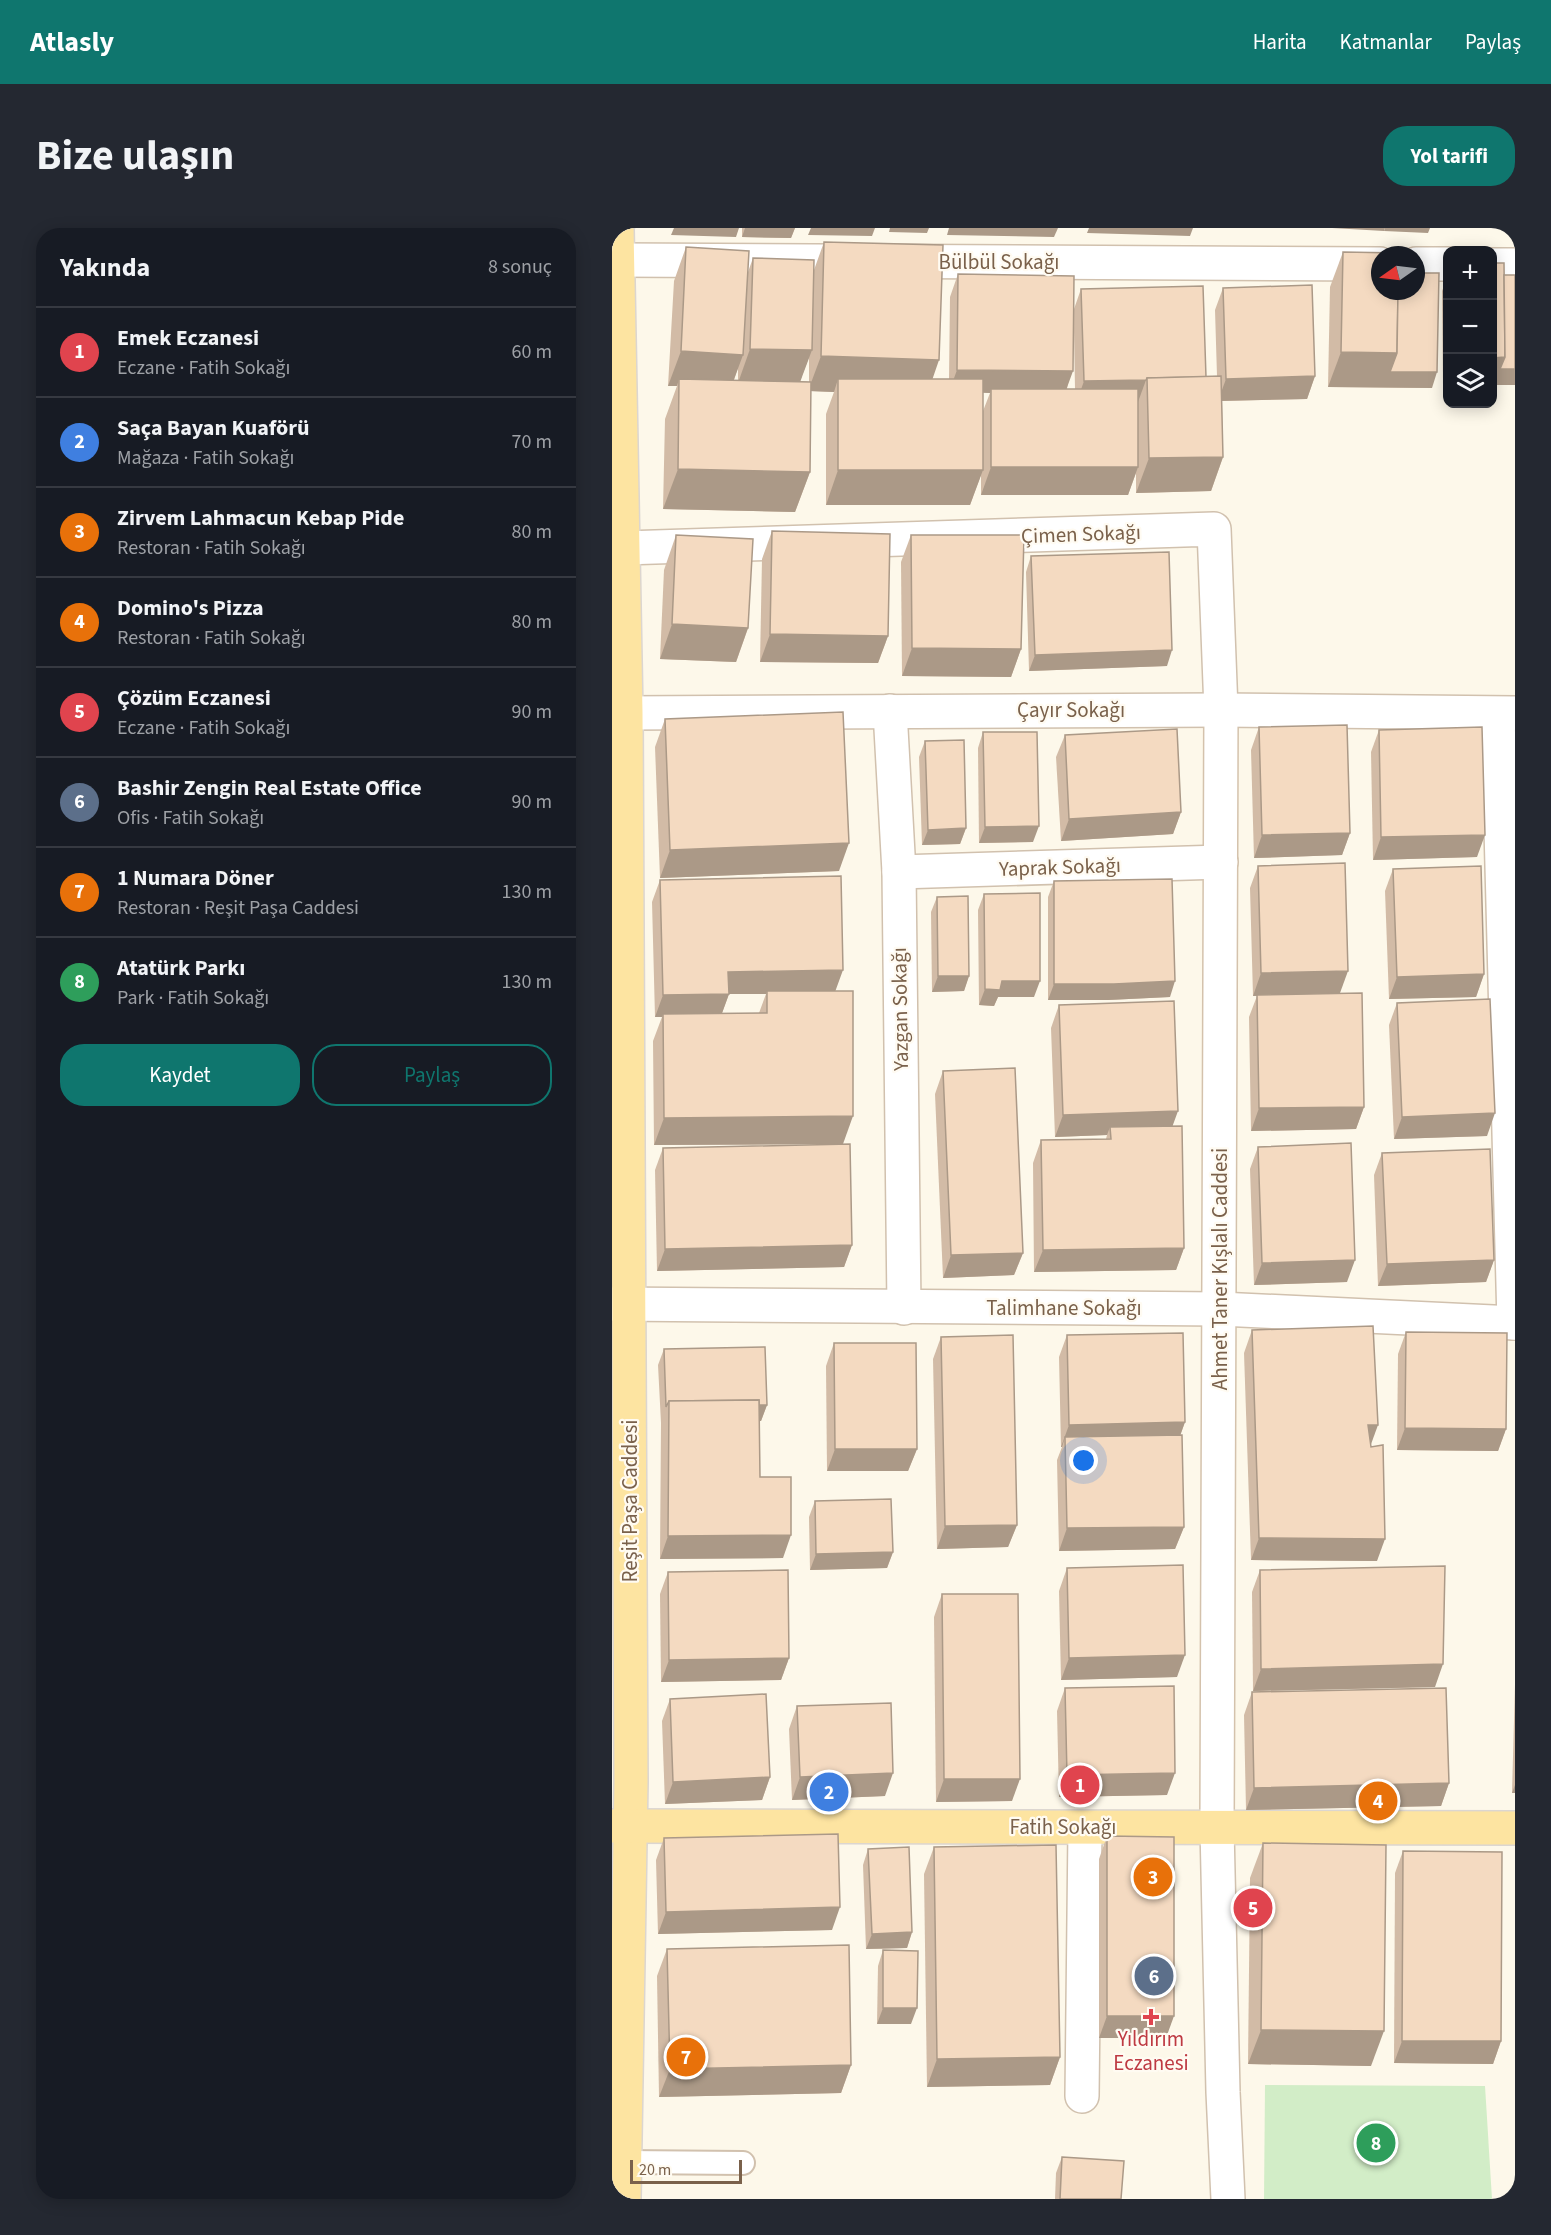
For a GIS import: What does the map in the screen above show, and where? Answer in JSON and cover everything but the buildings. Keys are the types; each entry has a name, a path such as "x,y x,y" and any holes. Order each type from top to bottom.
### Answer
{"main road":[{"name":"Reşit Paşa Caddesi","path":"618,244 616,305 624,548 619,606 626,713 619,877 624,2199"},
{"name":"Fatih Sokağı","path":"622,1826 1515,1828"}],"street":[{"name":"Bülbül Sokağı","path":"618,244 1371,264"},
{"path":"1425,264 1443,264"},
{"path":"1497,265 1515,265"},
{"name":"Çimen Sokağı","path":"624,548 1214,530 1221,710"},
{"name":"Çayır Sokağı","path":"626,713 1221,710 1507,714"},
{"name":"Ahmet Taner Kışlalı Caddesi","path":"1221,710 1217,1828 1223,2092 1228,2199"},
{"name":"Yazgan Sokağı","path":"890,711 898,872 904,1308"},
{"path":"1507,714 1515,1323"},
{"name":"Yaprak Sokağı","path":"898,872 1221,862"},
{"name":"Talimhane Sokağı","path":"621,1304 1220,1309 1515,1323"},
{"path":"1082,2096 1085,1828"}],"lane":[{"path":"625,2162 743,2163"}],"green space":[{"path":"1265,2085 1485,2086 1492,2199 1264,2199"}],"place":[{"name":"Emek Eczanesi","path":"1080,1785"},
{"name":"Saça Bayan Kuaförü","path":"829,1792"},
{"name":"Domino's Pizza","path":"1378,1801"},
{"name":"Zirvem Lahmacun Kebap Pide","path":"1153,1877"},
{"name":"Çözüm Eczanesi","path":"1253,1908"},
{"name":"Bashir Zengin Real Estate Office","path":"1154,1976"},
{"name":"Yıldırım Eczanesi","path":"1151,2017"},
{"name":"1 Numara Döner","path":"686,2057"},
{"name":"Atatürk Parkı","path":"1376,2143"}]}
